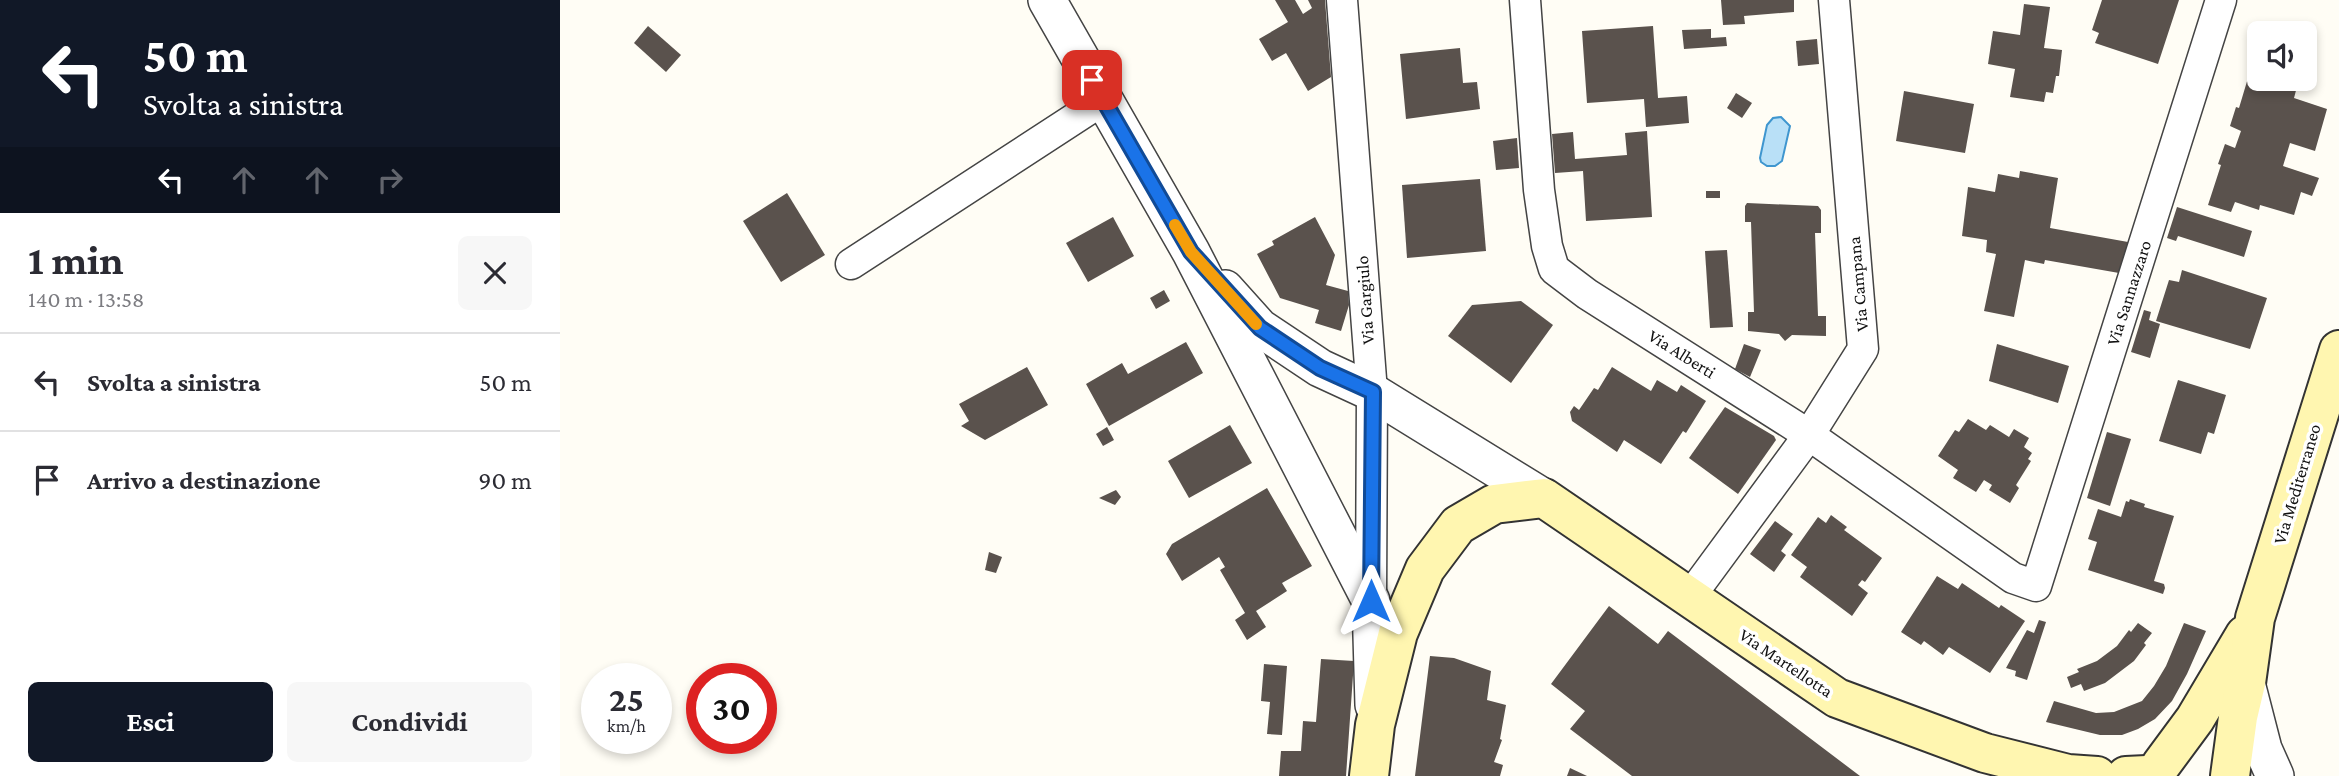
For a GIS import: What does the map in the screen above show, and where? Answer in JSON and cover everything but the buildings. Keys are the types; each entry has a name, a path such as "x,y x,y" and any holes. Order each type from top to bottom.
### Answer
{"main road":[{"name":"Via Mediterraneo","path":"2255,618 2339,350"},
{"path":"1369,776 1375,725 1398,633 1425,569 1458,525 1494,504 1544,498"},
{"name":"Via Martellotta","path":"1544,498 1838,698 1985,753 2068,774 2098,776"},
{"path":"2230,776 2255,618"},
{"path":"2145,773 2195,719 2255,618"},
{"path":"2145,773 2176,761 2207,767 2220,776"}],"street":[{"path":"1047,0 1191,252 1371,601 1375,725"},
{"name":"Via Gargiulo","path":"1342,0 1373,392 1371,601"},
{"name":"Via Alberti","path":"1525,0 1539,190 1547,246 1555,269 1587,294 1809,435 2013,578 2036,586"},
{"name":"Via Campana","path":"1689,598 1809,435 1863,349 1834,0"},
{"name":"Via Sannazzaro","path":"2036,586 2221,0"},
{"path":"851,264 1103,100"},
{"path":"1191,252 1260,328 1320,368 1373,392 1544,498"},
{"path":"2246,683 2263,749 2275,776"}],"water":[{"path":"1781,117 1790,126 1782,161 1775,166 1767,166 1760,158 1767,125 1773,118"}],"slow traffic":[{"path":"1175,225 1191,252 1256,324"}],"route":[{"path":"1092,80 1191,252 1260,328 1320,368 1373,392 1371,601"}]}
